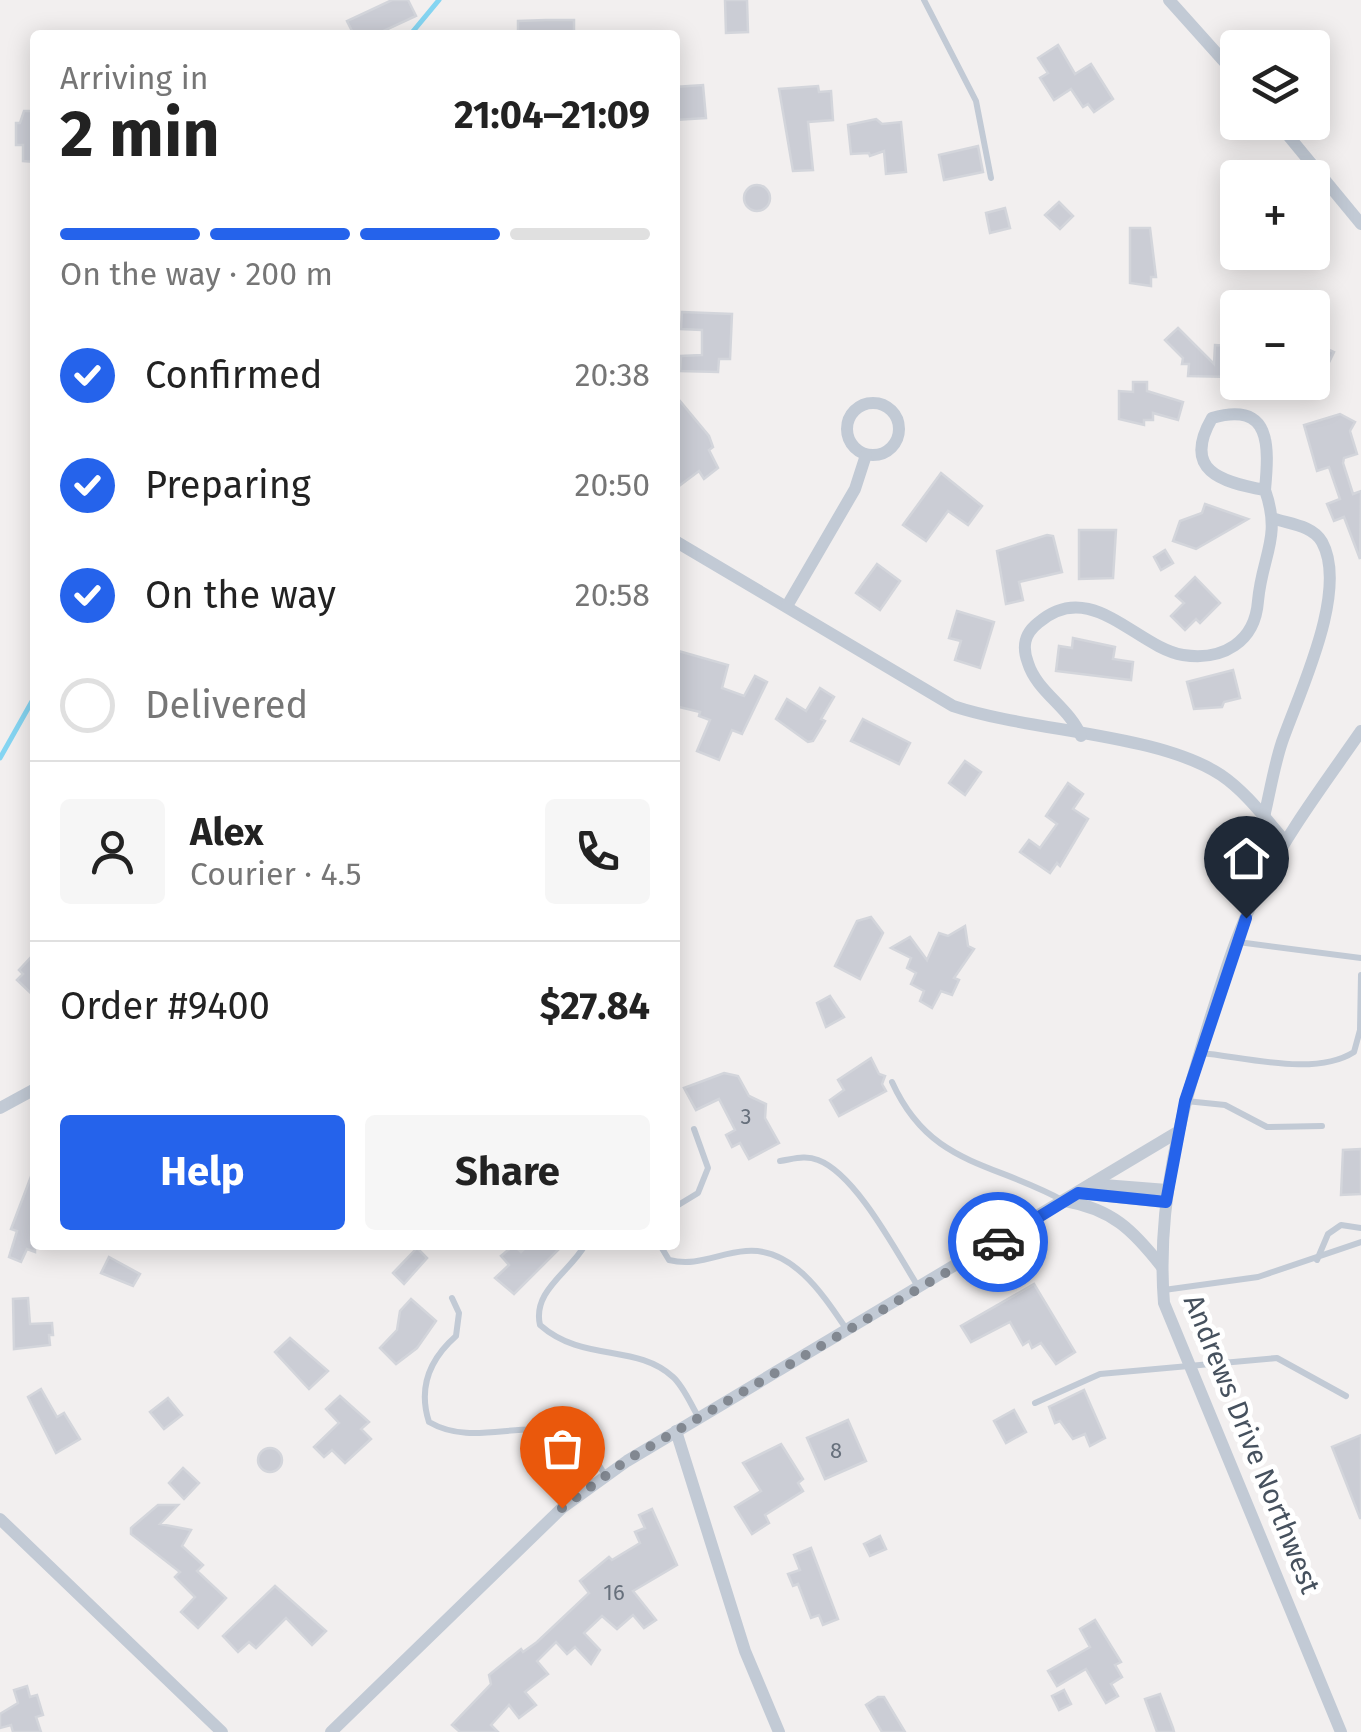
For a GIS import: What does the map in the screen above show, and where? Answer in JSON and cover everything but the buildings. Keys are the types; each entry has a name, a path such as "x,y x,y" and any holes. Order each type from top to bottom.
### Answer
{"street":[{"path":"1169,0 1220,58"},
{"path":"1292,140 1361,224"},
{"path":"881,404 896,417 898,437 886,452 866,454 850,442 848,422 861,406 881,404"},
{"path":"1081,736 1072,716 1028,667 1026,636 1040,620 1066,609 1099,610 1181,655 1220,654 1244,642 1257,617 1275,518 1265,490 1264,433 1253,418 1233,412 1212,418 1201,436 1201,458 1212,474 1265,490"},
{"path":"786,606 855,489 866,454"},
{"path":"1264,816 1329,590 1324,545 1314,531 1275,518"},
{"path":"680,544 953,706 998,721 1166,750 1204,765 1242,792 1285,841"},
{"name":"Andrews Drive Northwest","path":"1341,1732 1190,1367 1163,1290 1162,1266 1166,1196 1176,1133 1236,942 1285,841 1361,731"},
{"path":"0,1108 30,1092"},
{"path":"331,1732 562,1508 606,1476 1176,1133"},
{"path":"1091,1184 1166,1196"},
{"path":"1078,1193 1166,1196"},
{"path":"1065,1202 1099,1208 1121,1219 1162,1266"},
{"path":"676,1431 746,1652 779,1732"},
{"path":"0,1519 222,1732"}],"lane":[{"path":"924,0 976,101 991,178"},
{"path":"1236,942 1361,958"},
{"path":"1200,1052 1296,1062 1341,1060 1354,1052 1360,1030 1361,975"},
{"path":"892,1082 904,1108 930,1137 960,1159 1029,1182 1065,1202"},
{"path":"1185,1101 1225,1106 1267,1127 1322,1126"},
{"path":"680,1204 698,1193 708,1168 694,1129"},
{"path":"780,1161 806,1156 823,1161 855,1192 920,1289"},
{"path":"1316,1260 1328,1234 1342,1226 1361,1228"},
{"path":"1163,1290 1258,1277 1361,1242"},
{"path":"581,1250 543,1295 537,1310 540,1325 574,1348 622,1354 664,1371 676,1379 699,1418"},
{"path":"663,1250 669,1260 687,1265 746,1251 768,1254 797,1268 847,1331"},
{"path":"452,1298 459,1313 456,1336 438,1352 425,1382 429,1422 459,1432 514,1427 562,1432 589,1453 606,1476"},
{"path":"1035,1403 1100,1374 1277,1358 1346,1396"}],"waterway":[{"path":"414,30 439,0"},
{"path":"0,758 30,705"}],"way so far":[{"path":"562,1508 627,1460 998,1242"}],"route":[{"path":"998,1242 1078,1193 1166,1202 1185,1101 1246,918"}]}
